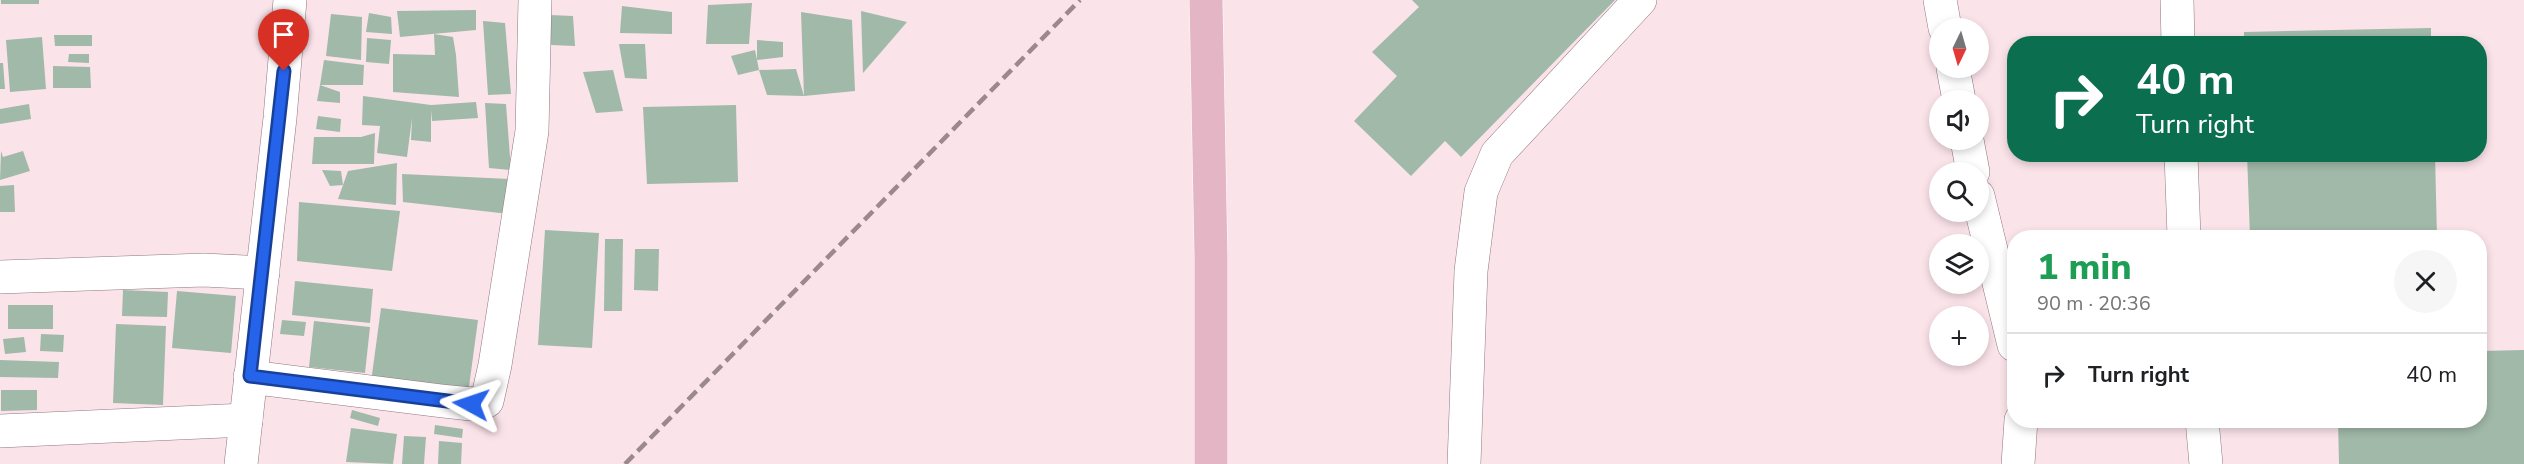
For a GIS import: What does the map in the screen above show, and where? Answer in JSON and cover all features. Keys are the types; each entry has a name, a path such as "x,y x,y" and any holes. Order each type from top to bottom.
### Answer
{"main road":[{"path":"1206,0 1211,257 1210,464"}],"street":[{"path":"242,464 290,0"},
{"path":"250,376 442,402 471,404 487,401 495,364 532,131 536,0"},
{"path":"1464,464 1471,271 1481,192 1497,154 1640,0"},
{"path":"1941,0 1944,18"},
{"path":"2176,0 2178,36"},
{"path":"2181,162 2184,230"},
{"path":"1984,222 2007,316"},
{"path":"0,277 204,270 263,273"},
{"path":"0,431 246,420"},
{"path":"2018,464 2020,428"},
{"path":"2203,428 2206,464"}],"building":[{"path":"1,0 39,0 39,4 1,4"},
{"path":"1412,0 1615,0 1461,157 1445,141 1411,176 1354,121 1397,76 1372,52 1419,7"},
{"path":"752,3 749,44 706,44 708,5"},
{"path":"622,6 672,12 672,34 620,33"},
{"path":"476,10 476,30 400,37 397,11"},
{"path":"861,11 907,22 863,73"},
{"path":"801,12 852,20 855,91 804,96"},
{"path":"369,13 391,17 392,34 366,32"},
{"path":"331,14 362,17 361,60 326,56"},
{"path":"550,15 573,16 575,46 551,45"},
{"path":"483,21 505,23 511,94 488,95"},
{"path":"2431,28 2431,36 2244,36 2244,32"},
{"path":"434,34 453,37 459,97 393,92 393,54 435,55"},
{"path":"54,35 92,35 92,46 55,46"},
{"path":"42,37 46,89 10,92 6,40"},
{"path":"367,38 391,40 389,64 366,62"},
{"path":"757,40 783,42 783,57 757,60"},
{"path":"619,44 645,44 647,79 625,78"},
{"path":"755,50 759,70 738,75 731,56"},
{"path":"69,54 89,54 89,63 68,62"},
{"path":"324,60 364,65 363,85 320,85"},
{"path":"0,63 3,63 5,89 0,89"},
{"path":"53,66 90,67 91,88 53,88"},
{"path":"796,69 804,96 767,95 759,70"},
{"path":"613,70 623,111 596,113 583,72"},
{"path":"320,85 340,92 340,103 317,101"},
{"path":"363,96 431,105 476,102 478,118 432,121 431,110 431,142 411,140 412,118 407,157 377,153 380,126 362,125"},
{"path":"485,103 506,104 511,170 489,168"},
{"path":"29,104 31,119 0,124 0,109"},
{"path":"736,105 738,182 647,184 643,107"},
{"path":"318,116 341,119 340,132 316,129"},
{"path":"375,133 374,164 312,164 314,137 361,137"},
{"path":"1,151 3,157 23,151 30,171 0,180"},
{"path":"2247,162 2435,162 2437,230 2250,230"},
{"path":"397,163 396,205 338,199 348,171"},
{"path":"322,170 341,171 343,185 330,186"},
{"path":"402,174 510,179 509,214 403,202"},
{"path":"14,185 15,212 0,212 0,186"},
{"path":"299,202 400,211 392,271 297,261"},
{"path":"545,230 599,233 592,348 538,345"},
{"path":"605,239 623,239 622,311 604,311"},
{"path":"635,249 659,249 658,291 634,290"},
{"path":"295,281 373,289 370,323 292,315"},
{"path":"123,290 168,292 167,317 122,316"},
{"path":"177,291 236,296 231,353 172,348"},
{"path":"8,305 53,305 53,329 8,329"},
{"path":"381,308 478,320 468,394 371,382"},
{"path":"282,320 306,322 304,336 280,334"},
{"path":"314,321 370,327 365,373 309,367"},
{"path":"116,324 166,326 163,405 113,403"},
{"path":"41,334 64,335 63,352 40,351"},
{"path":"24,337 26,352 5,354 3,339"},
{"path":"2524,350 2524,464 2339,464 2338,428 2487,428 2487,351"},
{"path":"0,360 59,362 58,378 0,377"},
{"path":"1,390 37,390 37,410 1,411"},
{"path":"352,410 380,418 378,426 350,418"},
{"path":"435,425 463,429 462,438 434,434"},
{"path":"351,428 397,434 393,464 346,462"},
{"path":"404,436 426,437 424,464 402,464"},
{"path":"439,441 462,443 461,464 438,464"}],"railway":[{"path":"625,464 1080,0"}],"route":[{"path":"284,71 250,376 471,404"}]}
